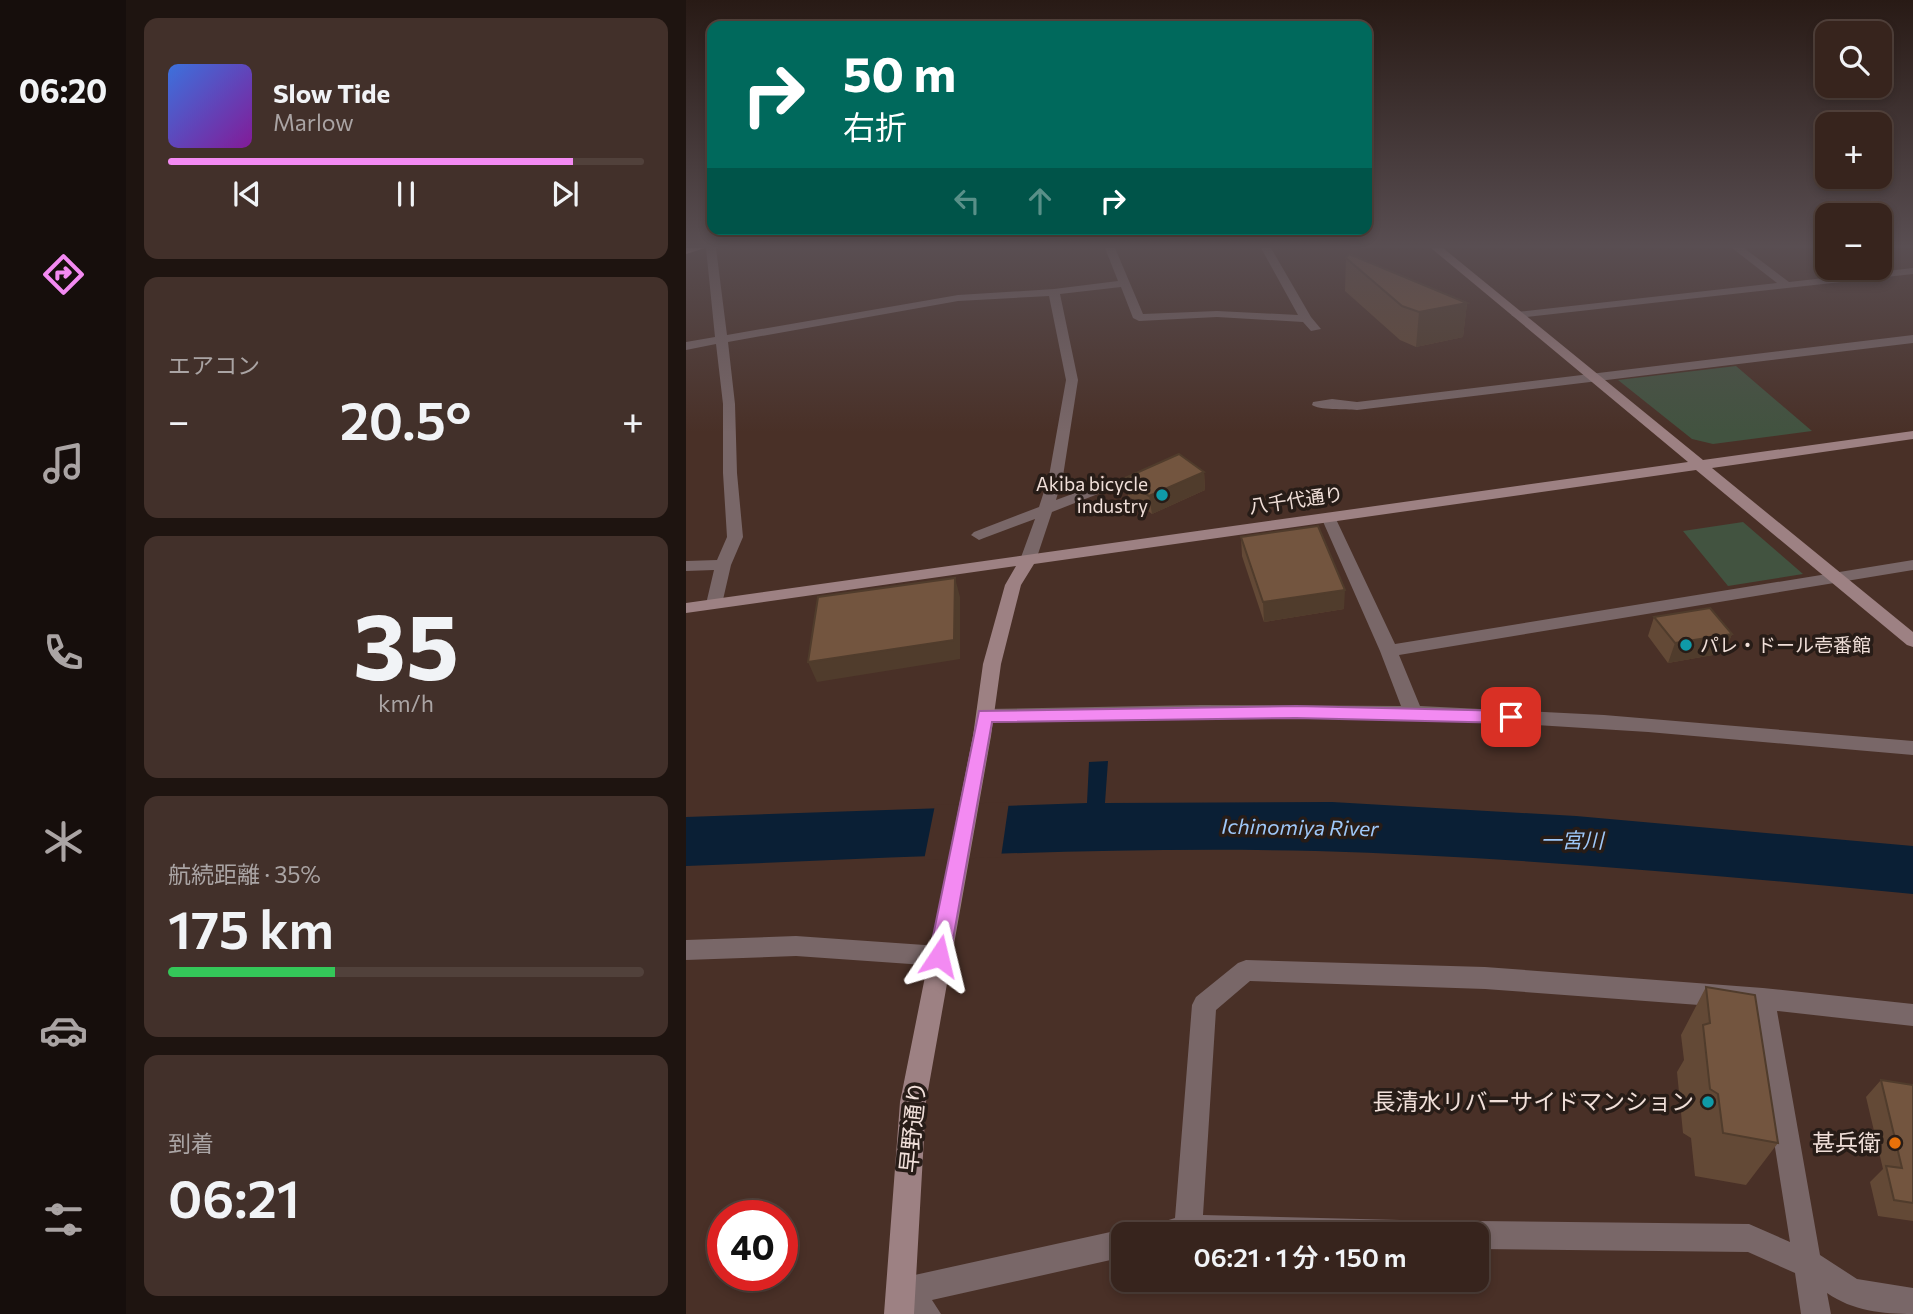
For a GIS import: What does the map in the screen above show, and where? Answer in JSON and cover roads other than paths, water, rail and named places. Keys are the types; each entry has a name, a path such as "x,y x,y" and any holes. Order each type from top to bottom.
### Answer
{"street":[{"path":"714,604 723,565 735,537 730,473 730,404 717,309"},
{"path":"686,346 894,309"},
{"path":"1058,309 1072,380 1056,476 1047,510 1028,560 1013,585 992,664 983,726 1141,713 1413,713 1560,719 1913,748"},
{"path":"1135,309 1139,318 1217,314 1306,319"},
{"path":"1301,309 1315,329"},
{"path":"1510,309 1913,641"},
{"path":"1517,315 1568,309"},
{"path":"1318,405 1332,402 1357,406 1913,338"},
{"name":"八千代通り","path":"686,608 1913,435"},
{"path":"979,535 1099,489 1134,481"},
{"path":"1328,517 1389,650 1413,713"},
{"path":"686,566 723,565"},
{"path":"1389,650 1913,565"},
{"name":"早野通り","path":"900,1303 913,1102 983,726"},
{"path":"686,950 796,946 940,949"},
{"path":"1178,1222 1204,1005 1246,970 1485,978 1763,999 1913,1015"},
{"path":"1763,999 1816,1314"},
{"path":"1489,1236 1749,1238 1808,1264 1852,1293 1913,1303"},
{"path":"900,1303 1111,1246"},
{"path":"900,1303 926,1314"}],"water":[{"name":"一宮川","path":"1108,761 1105,803 1332,802 1576,816 1913,846 1913,894 1540,862 1316,851 1080,851 686,866 686,817 1087,803 1089,762"}],"place":[{"name":"Akiba bicycle industry","path":"1162,495"},
{"name":"パレ・ドール壱番館","path":"1686,645"},
{"name":"長清水リバーサイドマンション","path":"1708,1102"},
{"name":"甚兵衛","path":"1895,1143"}],"water label":[{"name":"Ichinomiya River","path":"1300,828"}]}
